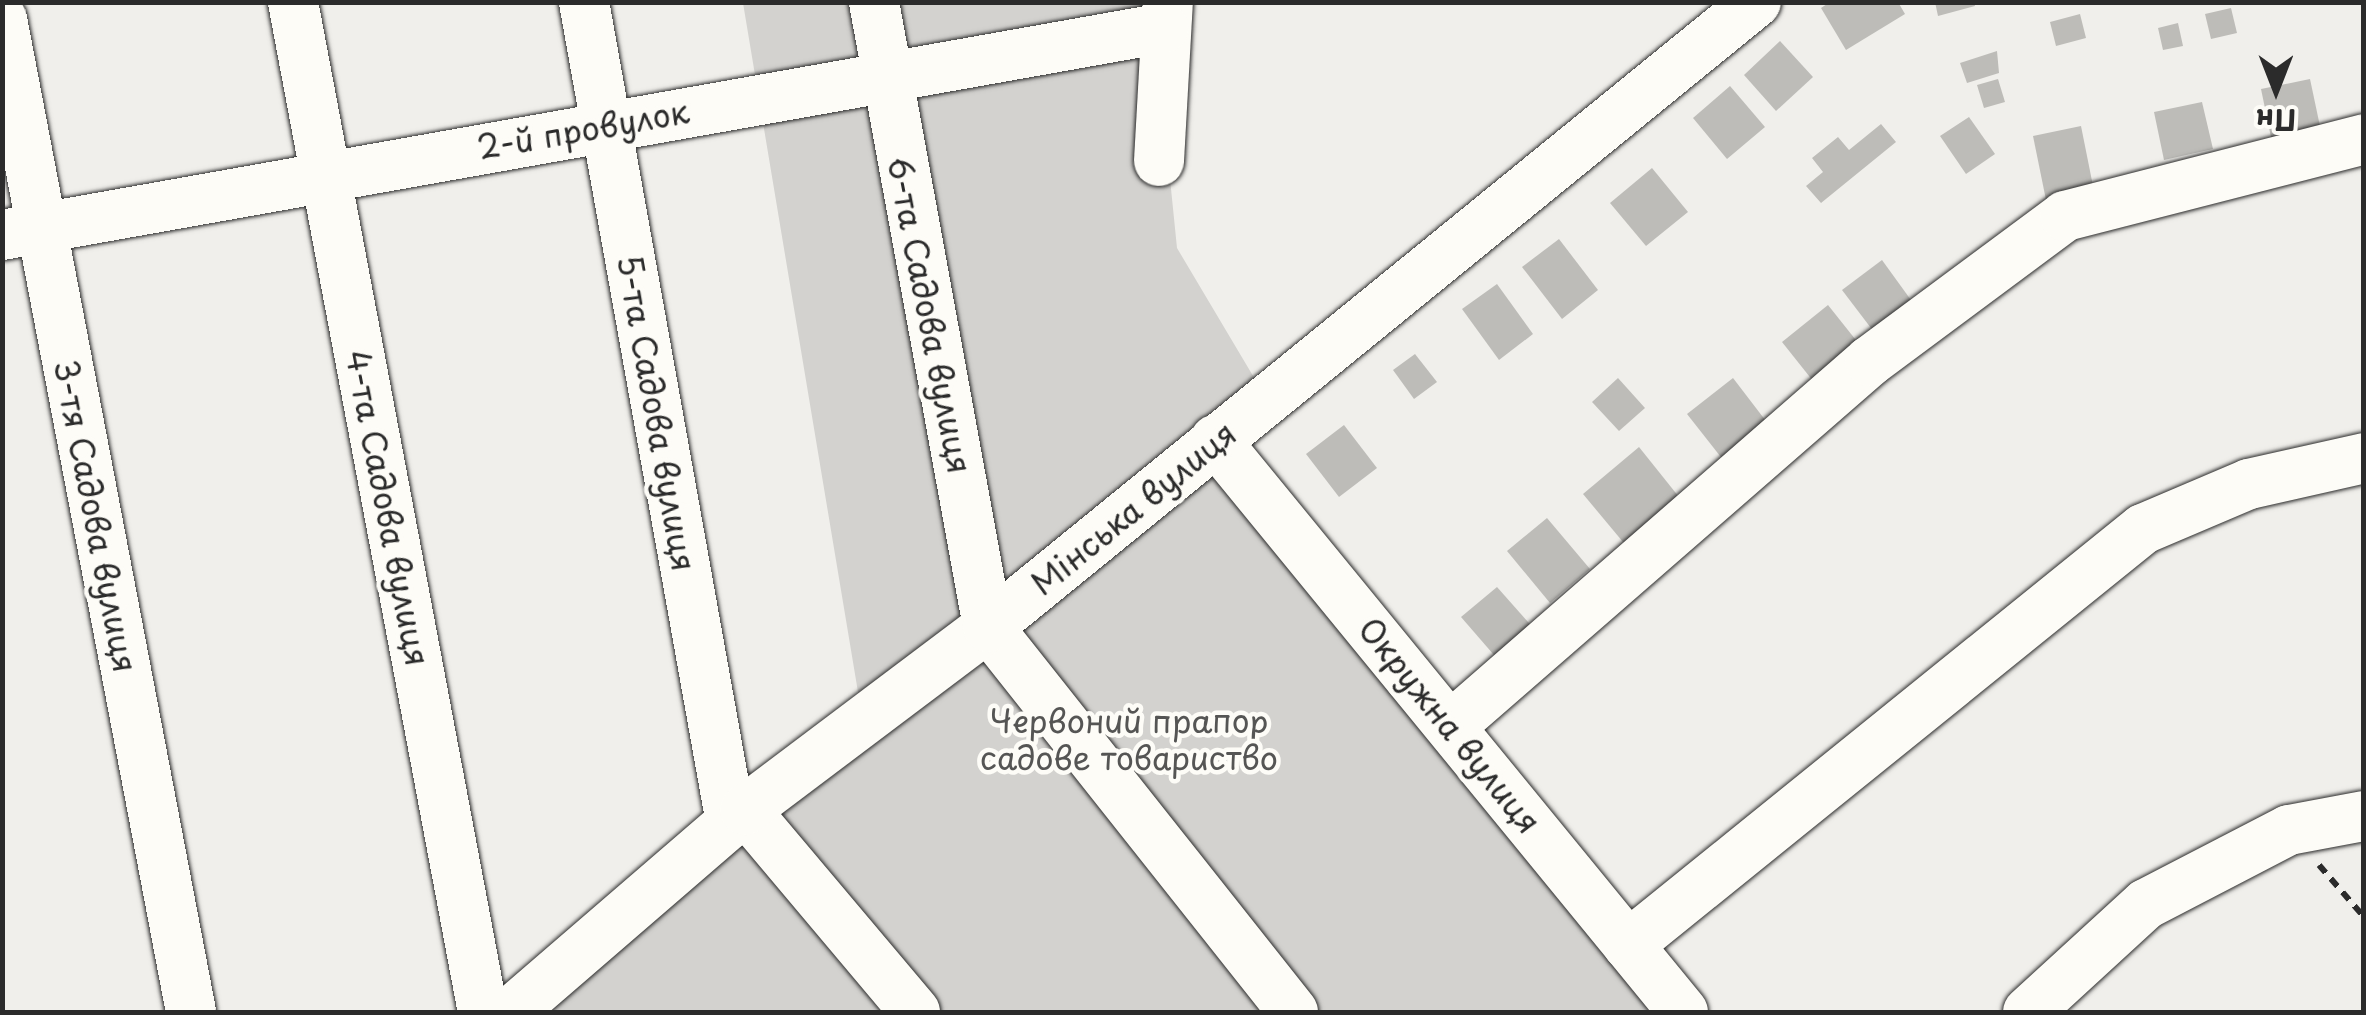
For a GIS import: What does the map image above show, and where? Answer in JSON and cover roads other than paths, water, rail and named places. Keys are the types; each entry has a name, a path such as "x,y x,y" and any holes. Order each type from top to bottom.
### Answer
{"street":[{"name":"4-та Садова вулиця","path":"293,2 326,177 515,1009"},
{"name":"5-та Садова вулиця","path":"584,2 738,816"},
{"name":"6-та Садова вулиця","path":"874,2 988,627"},
{"name":"Мінська вулиця","path":"515,1009 738,816 988,627 1756,2"},
{"name":"2-й провулок","path":"22,232 886,75 1166,15"},
{"path":"1159,161 1166,15"},
{"name":"3-тя Садова вулиця","path":"2,18 22,232 191,1012"},
{"path":"1452,725 1870,361 2065,216 2364,138"},
{"name":"Окружна вулиця","path":"1216,440 1683,1012"},
{"path":"1628,946 2143,529 2250,484 2364,458"},
{"path":"988,627 1293,1012"},
{"path":"738,816 915,1012"},
{"path":"2028,1012 2146,904 2289,830 2364,816"}],"park label":[{"name":"Червоний прапор садове товариство","path":"1129,740"}]}
